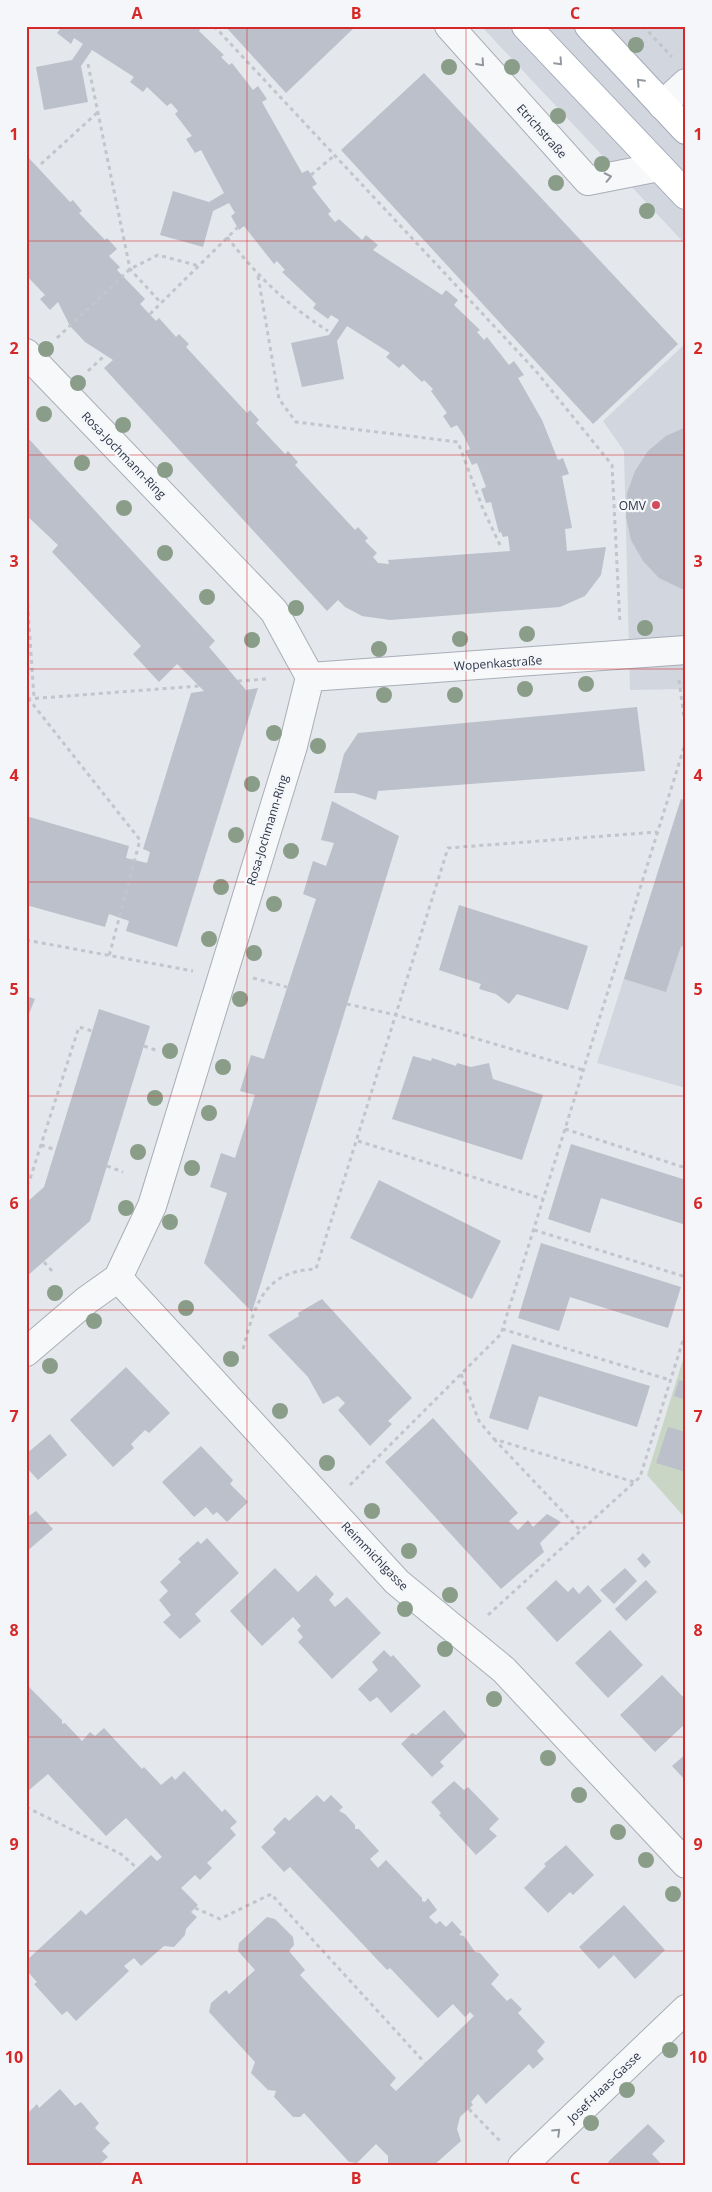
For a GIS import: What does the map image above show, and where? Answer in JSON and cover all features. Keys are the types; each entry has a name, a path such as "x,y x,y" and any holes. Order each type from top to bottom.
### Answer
{"main road":[{"path":"526,26 686,195"},
{"path":"589,26 686,130"}],"street":[{"name":"Etrichstraße","path":"449,26 588,181 659,166"},
{"path":"662,104 686,83"},
{"name":"Rosa-Jochmann-Ring","path":"26,353 274,611 310,677 293,746 152,1206 118,1278 87,1300 26,1352"},
{"name":"Wopenkastraße","path":"310,677 681,650"},
{"name":"Reimmichlgasse","path":"118,1278 397,1582 504,1670 686,1864"},
{"name":"Josef-Haas-Gasse","path":"523,2165 686,2009"}],"path":[{"path":"214,26 535,370 612,465 622,655"},
{"path":"643,26 674,59"},
{"path":"88,64 130,269 162,303"},
{"path":"41,164 98,112"},
{"path":"311,175 335,155"},
{"path":"150,314 238,227"},
{"path":"227,237 258,276 295,308 328,331"},
{"path":"57,338 130,269 158,255 199,266"},
{"path":"258,276 279,399 296,422 458,442 483,509 500,544"},
{"path":"88,371 104,356"},
{"path":"26,431 31,426"},
{"path":"26,580 34,698"},
{"path":"681,650 686,732"},
{"path":"238,681 267,679"},
{"path":"27,699 198,686"},
{"path":"27,699 140,840 109,956"},
{"path":"328,1507 501,1334 686,741"},
{"path":"243,1349 255,1307 271,1285 290,1273 316,1269 448,848 658,832"},
{"path":"26,940 184,971 223,971"},
{"path":"347,1004 396,1015 583,1070"},
{"path":"26,1185 29,1182 80,1027 92,1032"},
{"path":"144,1046 158,1051"},
{"path":"565,1129 686,1168"},
{"path":"358,1140 543,1199"},
{"path":"41,1145 56,1150"},
{"path":"107,1166 123,1172"},
{"path":"534,1230 686,1277"},
{"path":"44,1262 52,1272"},
{"path":"502,1329 670,1380"},
{"path":"488,1615 640,1477 686,1331"},
{"path":"461,1374 479,1421 581,1531"},
{"path":"494,1439 634,1482"},
{"path":"26,1807 121,1854 137,1868"},
{"path":"195,1908 220,1919 271,1894 425,2063"},
{"path":"470,2109 523,2165"}],"shaded area":[{"path":"481,26 686,26 686,245"},
{"path":"686,343 686,689 630,690 624,451 603,421"},
{"path":"681,799 686,801 686,1088 597,1063"}],"green space":[{"path":"686,1350 686,1519 647,1475"}],"building":[{"path":"59,26 203,26 199,31 224,55 221,57 229,65 232,63 253,90 258,86 267,99 262,102 302,173 308,170 317,184 312,187 331,211 328,214 335,222 339,219 362,240 366,235 378,245 373,250 442,295 446,290 458,300 454,305 480,330 477,332 484,340 487,337 509,365 514,361 524,375 518,378 542,420 558,460 563,458 569,474 562,476 572,528 565,529 567,551 606,547 601,575 585,596 560,607 390,620 362,616 345,607 338,600 327,611 104,368 113,360 85,342 70,326 58,302 50,310 40,299 45,295 26,275 26,155 70,202 73,200 82,211 79,213 105,240 107,238 117,249 109,256 120,267 117,270 145,299 140,304 156,321 159,318 176,337 179,334 189,344 186,347 247,413 250,410 259,420 256,423 285,454 288,451 298,462 295,465 355,530 358,527 368,538 365,541 377,553 373,557 378,563 389,564 388,560 510,551 508,536 503,537 501,532 499,533 491,502 486,503 481,489 486,487 477,463 472,465 465,451 470,449 464,436 457,425 451,428 443,416 447,413 431,391 433,389 424,380 422,382 403,364 399,368 386,357 390,353 347,326 337,341 344,379 302,387 291,343 329,335 339,320 331,315 328,319 313,308 316,304 282,272 285,270 277,261 274,264 244,226 239,230 231,216 235,213 229,203 213,211 203,247 160,235 173,191 209,202 224,193 201,150 195,153 186,139 192,136 175,114 178,111 171,103 167,106 147,87 143,92 130,82 134,77 92,50 81,66 88,102 44,110 36,67 72,60 83,44 74,38 71,44 57,33 61,28"},
{"path":"225,26 356,26 286,93"},
{"path":"424,73 678,344 593,424 341,150"},
{"name":"OMV","path":"686,427 686,591 659,578 643,561 631,540 626,517 627,493 635,471 648,451 666,436"},
{"path":"28,438 215,641 209,647 246,690 258,688 177,947 126,931 129,921 109,914 105,927 26,905 26,816 129,846 126,858 147,863 150,852 143,849 191,693 204,691 177,664 159,682 133,654 141,646 52,552 58,545 26,515"},
{"path":"637,707 645,771 378,791 376,800 354,793 334,793 344,754 358,733"},
{"path":"681,799 686,801 686,947 681,946 666,992 624,979"},
{"path":"332,801 399,836 252,1312 204,1263 227,1193 210,1187 221,1153 235,1158 255,1095 240,1091 251,1055 264,1059 316,899 303,894 313,861 326,866 334,843 321,840"},
{"path":"459,905 588,946 568,1010 517,994 509,1004 496,994 479,989 481,984 439,970"},
{"path":"26,996 35,999 26,1021"},
{"path":"99,1009 150,1026 90,1221 26,1277 26,1203 44,1187"},
{"path":"413,1056 431,1061 432,1058 456,1066 457,1063 471,1067 489,1063 493,1079 543,1095 522,1160 392,1119"},
{"path":"571,1144 686,1180 686,1225 601,1198 590,1233 548,1219"},
{"path":"379,1180 501,1241 472,1299 350,1238"},
{"path":"541,1243 681,1287 668,1328 570,1297 559,1331 518,1318"},
{"path":"322,1299 412,1398 388,1421 392,1424 370,1446 338,1410 345,1403 338,1396 323,1404 308,1377 268,1335 299,1316 298,1313"},
{"path":"512,1344 650,1386 637,1427 539,1396 528,1430 489,1418"},
{"path":"126,1367 170,1413 149,1433 145,1430 131,1444 134,1448 113,1467 70,1420"},
{"path":"679,1380 686,1382 686,1400 674,1396"},
{"path":"433,1418 518,1513 509,1521 518,1530 528,1520 533,1527 547,1514 561,1522 540,1543 544,1552 501,1589 385,1462"},
{"path":"668,1427 686,1432 686,1472 656,1463"},
{"path":"50,1434 67,1455 38,1480 26,1467 26,1454"},
{"path":"201,1446 233,1480 230,1484 248,1502 227,1522 217,1512 213,1515 206,1507 194,1517 162,1482"},
{"path":"36,1511 53,1529 26,1552 26,1518"},
{"path":"207,1538 239,1573 195,1614 201,1621 180,1639 163,1622 171,1615 159,1600 168,1591 160,1582 181,1562 178,1559 198,1541 201,1544"},
{"path":"643,1553 651,1562 645,1568 637,1559"},
{"path":"275,1568 298,1592 316,1575 334,1594 329,1600 335,1607 347,1597 381,1633 332,1679 298,1642 303,1637 297,1630 301,1626 293,1617 262,1646 230,1611"},
{"path":"625,1568 637,1581 614,1604 600,1590"},
{"path":"556,1580 568,1592 573,1587 579,1594 588,1585 602,1601 557,1642 526,1608"},
{"path":"646,1580 657,1592 626,1621 615,1609"},
{"path":"610,1630 643,1665 608,1698 575,1663"},
{"path":"384,1650 391,1657 393,1655 421,1686 391,1713 377,1697 370,1702 358,1689 378,1670 372,1662"},
{"path":"662,1675 686,1700 686,1723 655,1752 620,1715"},
{"path":"26,1684 62,1720 62,1724 65,1723 82,1741 90,1732 95,1736 104,1728 142,1769 144,1767 161,1785 172,1776 175,1780 184,1771 222,1812 225,1809 237,1822 230,1828 236,1835 207,1863 212,1868 200,1880 195,1875 181,1888 198,1905 191,1912 197,1917 186,1929 185,1935 174,1947 164,1946 141,1966 134,1958 124,1966 129,1971 76,2021 67,2011 62,2015 34,1984 37,1982 26,1970 26,1961 81,1910 86,1915 151,1855 157,1861 162,1857 126,1818 106,1836 48,1774 28,1791 26,1790"},
{"path":"444,1710 467,1736 440,1762 444,1766 432,1777 401,1744 412,1733 416,1735"},
{"path":"686,1754 686,1781 672,1766"},
{"path":"454,1781 464,1790 468,1787 499,1819 489,1829 497,1836 476,1855 439,1815 441,1813 431,1802"},
{"path":"317,1795 324,1802 331,1795 343,1807 339,1811 345,1814 355,1825 355,1829 359,1829 379,1851 370,1859 378,1868 386,1860 422,1898 422,1901 425,1902 428,1898 437,1910 429,1917 436,1924 440,1921 446,1927 452,1921 462,1932 459,1935 464,1936 475,1952 480,1953 499,1975 491,1984 507,2001 511,1998 522,2009 518,2013 545,2042 537,2051 544,2059 533,2069 529,2064 486,2104 478,2094 471,2102 473,2105 460,2117 457,2129 461,2141 433,2166 388,2166 388,2156 376,2144 357,2163 349,2162 304,2113 300,2117 293,2117 274,2097 276,2091 268,2090 251,2073 255,2062 209,2012 211,2003 226,1990 229,1994 255,1970 238,1951 239,1943 267,1917 275,1919 293,1937 294,1945 289,1951 305,1970 300,1975 396,2078 390,2085 396,2091 474,2016 470,2012 465,2017 453,2004 438,2018 390,1968 387,1970 290,1867 284,1872 261,1847 276,1833 273,1829 285,1817 289,1821"},
{"path":"566,1845 594,1875 573,1895 570,1892 548,1913 524,1888 546,1866 544,1864"},
{"path":"624,1905 665,1950 635,1979 614,1955 599,1969 579,1947"},
{"path":"60,2089 75,2106 81,2102 99,2123 95,2128 110,2143 102,2151 108,2157 98,2166 91,2164 89,2166 26,2166 26,2109 29,2112 37,2104 39,2108"},
{"path":"648,2124 665,2141 652,2154 663,2166 611,2166 608,2162"}],"place":[{"name":"OMV","path":"656,505"}]}
